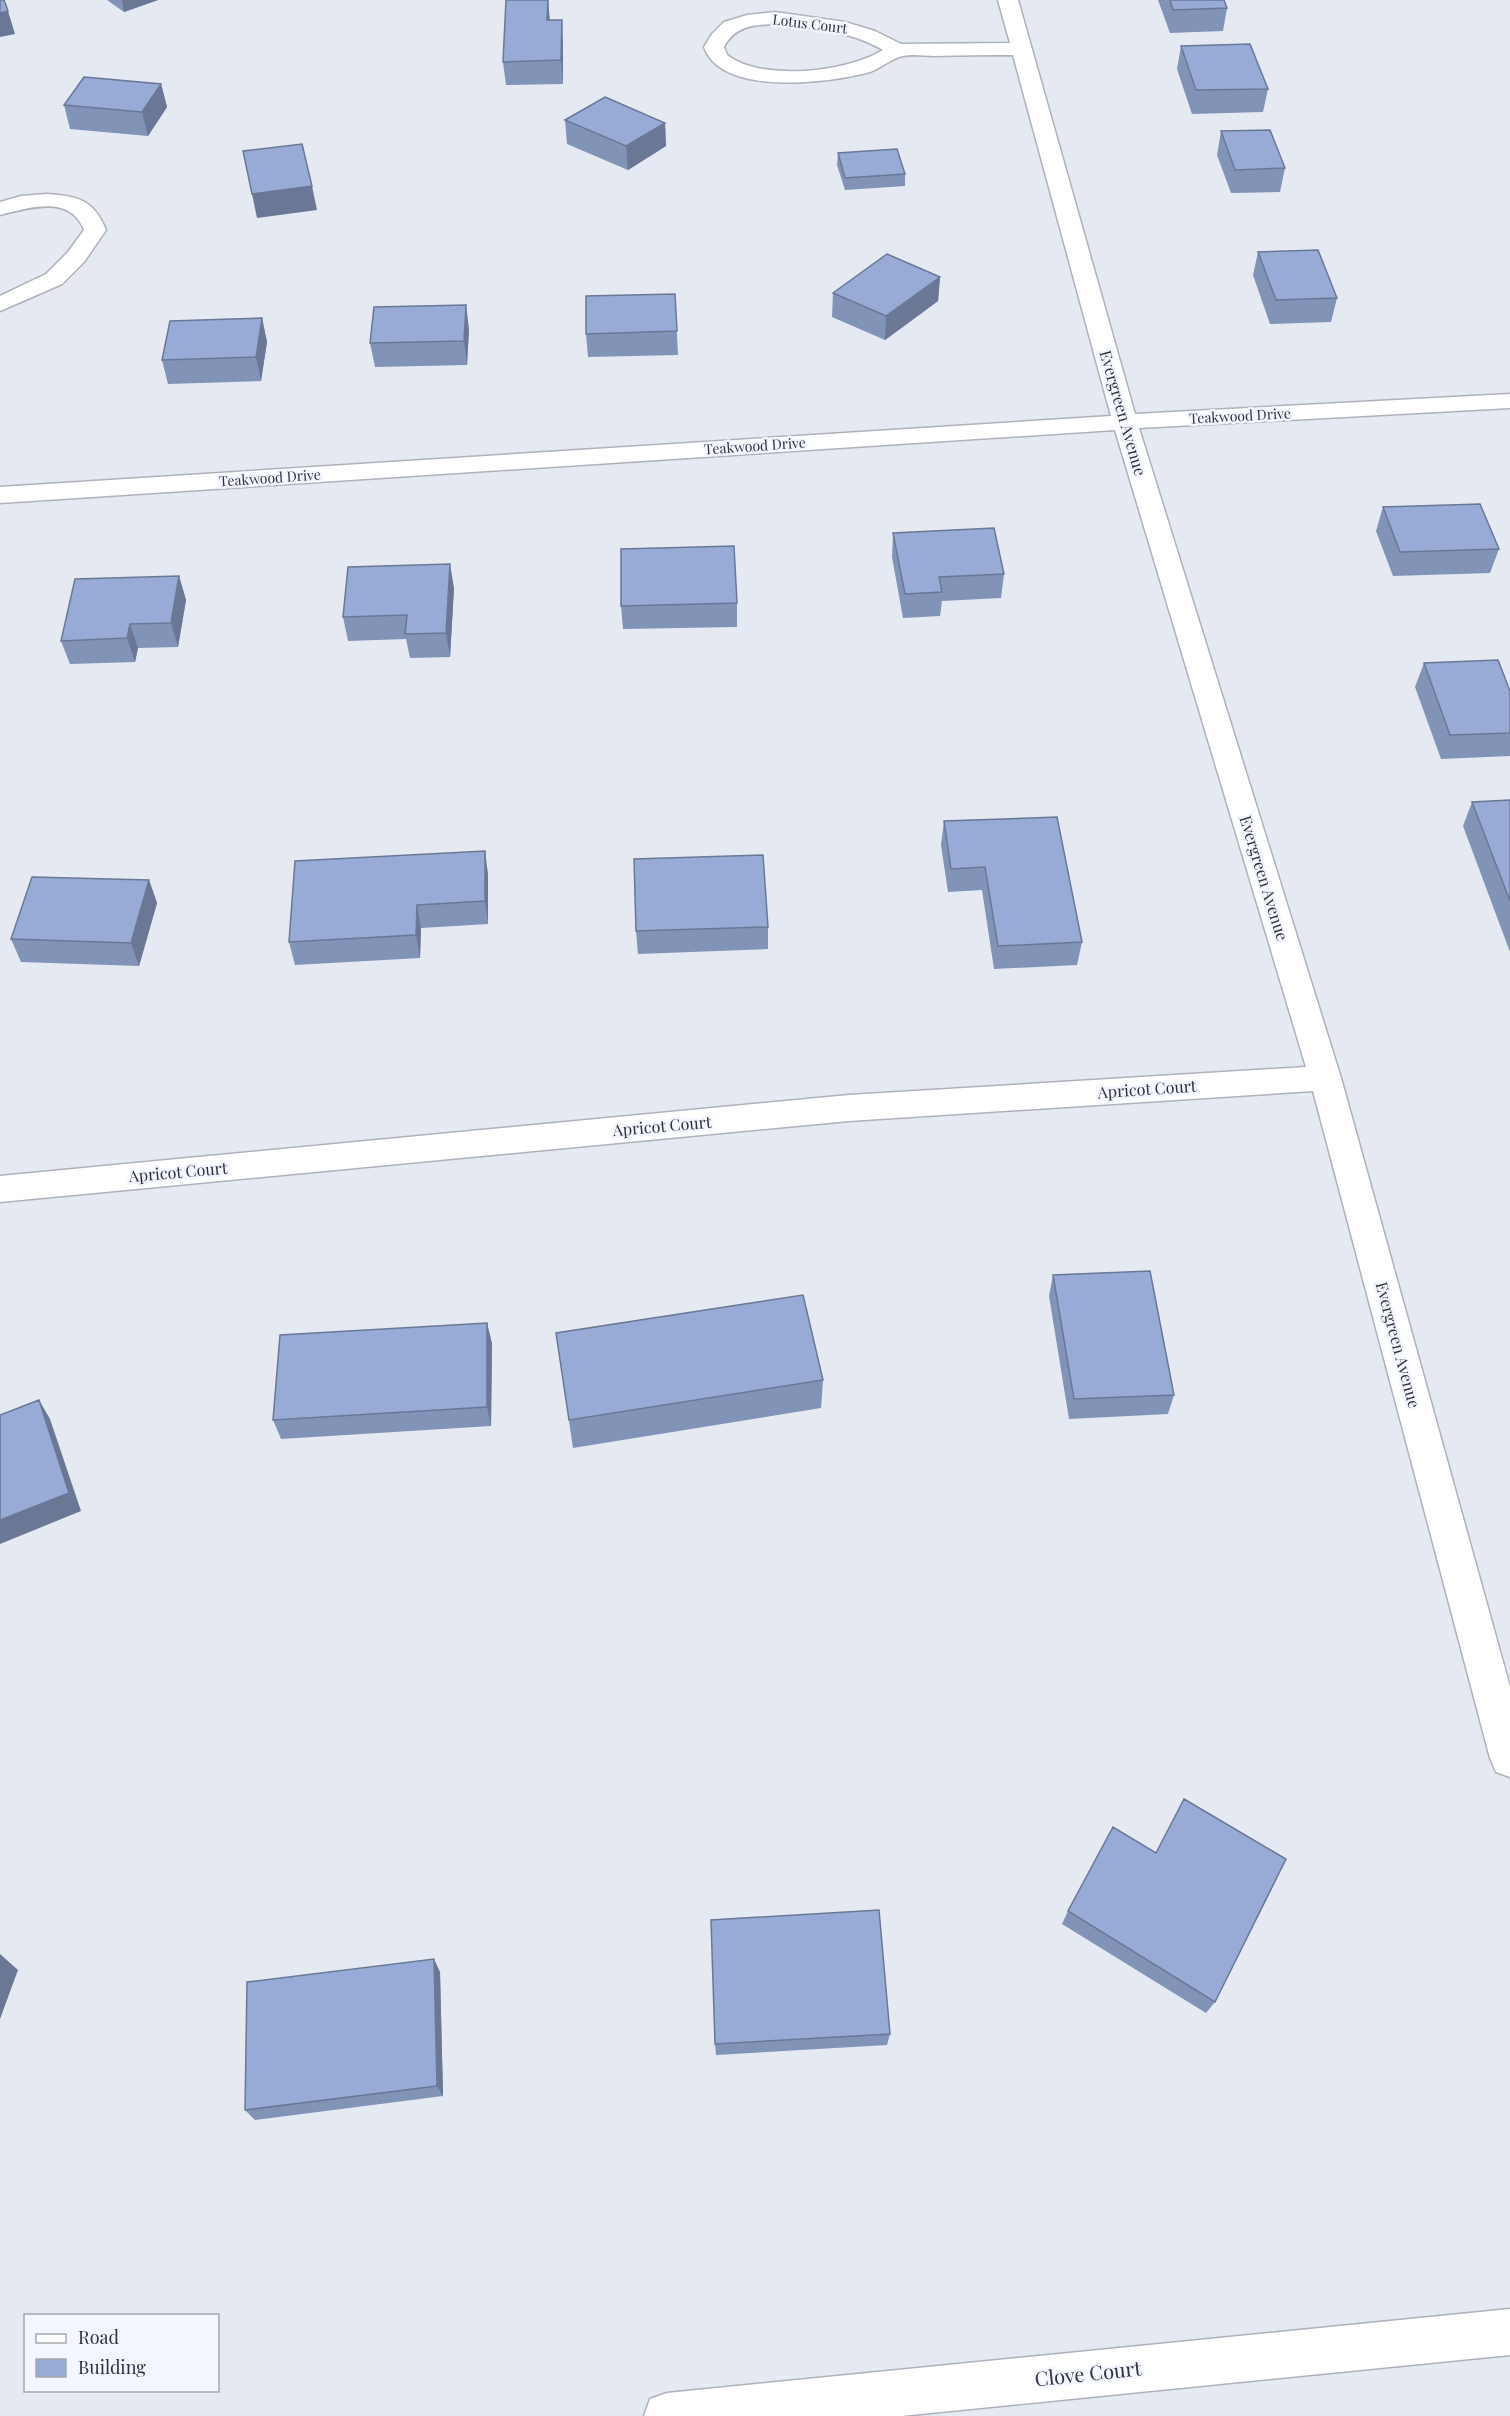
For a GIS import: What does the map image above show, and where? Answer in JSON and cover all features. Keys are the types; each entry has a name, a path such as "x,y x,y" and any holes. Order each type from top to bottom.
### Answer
{"street":[{"name":"Evergreen Avenue","path":"1008,0 1125,423 1325,1078 1510,1758"},
{"name":"Lotus Court","path":"897,50 884,59 865,67 836,73 798,76 742,70 723,62 714,47 719,35 733,24 754,19 775,18 853,29 876,37 897,50 1022,49"},
{"path":"0,208 39,200 57,202 77,207 90,215 95,230 75,257 54,279 0,304"},
{"name":"Teakwood Drive","path":"0,495 1125,423 1510,401"},
{"name":"Apricot Court","path":"0,1189 849,1108 1325,1078"},
{"name":"Clove Court","path":"667,2416 1510,2332"}],"building":[{"path":"0,0 4,0 8,11 0,13"},
{"path":"506,0 548,0 547,20 562,20 561,60 503,62"},
{"path":"1170,0 1224,0 1227,8 1173,10"},
{"path":"1250,44 1268,89 1196,90 1181,46"},
{"path":"84,77 161,84 142,112 64,105"},
{"path":"605,97 665,123 626,146 565,120"},
{"path":"1270,130 1285,168 1235,170 1221,131"},
{"path":"302,144 312,186 252,194 243,151"},
{"path":"897,149 905,174 845,178 838,153"},
{"path":"1318,250 1337,298 1276,300 1258,252"},
{"path":"887,254 940,277 886,316 833,293"},
{"path":"675,294 677,331 586,334 586,296"},
{"path":"466,305 464,341 370,343 374,307"},
{"path":"262,318 256,357 162,360 170,321"},
{"path":"1480,504 1499,549 1400,552 1383,507"},
{"path":"994,528 1004,574 939,577 942,592 905,594 893,533"},
{"path":"734,546 737,603 621,606 621,549"},
{"path":"450,564 446,633 405,634 407,615 343,617 348,567"},
{"path":"179,576 171,623 130,624 127,638 61,641 75,579"},
{"path":"1498,660 1510,691 1510,733 1450,735 1424,663"},
{"path":"1510,800 1510,901 1472,802"},
{"path":"1057,817 1082,942 998,946 985,867 951,869 944,821"},
{"path":"485,851 485,901 417,905 416,935 289,942 295,861"},
{"path":"763,855 768,927 636,931 634,859"},
{"path":"32,877 149,880 131,943 11,939"},
{"path":"1150,1271 1174,1395 1074,1399 1053,1275"},
{"path":"803,1295 823,1380 569,1420 556,1333"},
{"path":"487,1323 487,1407 273,1420 280,1335"},
{"path":"39,1400 69,1493 0,1520 0,1415"},
{"path":"1184,1799 1286,1859 1215,2002 1068,1911 1113,1827 1156,1853"},
{"path":"879,1910 890,2034 715,2044 711,1920"},
{"path":"434,1959 437,2086 245,2110 247,1982"}]}
